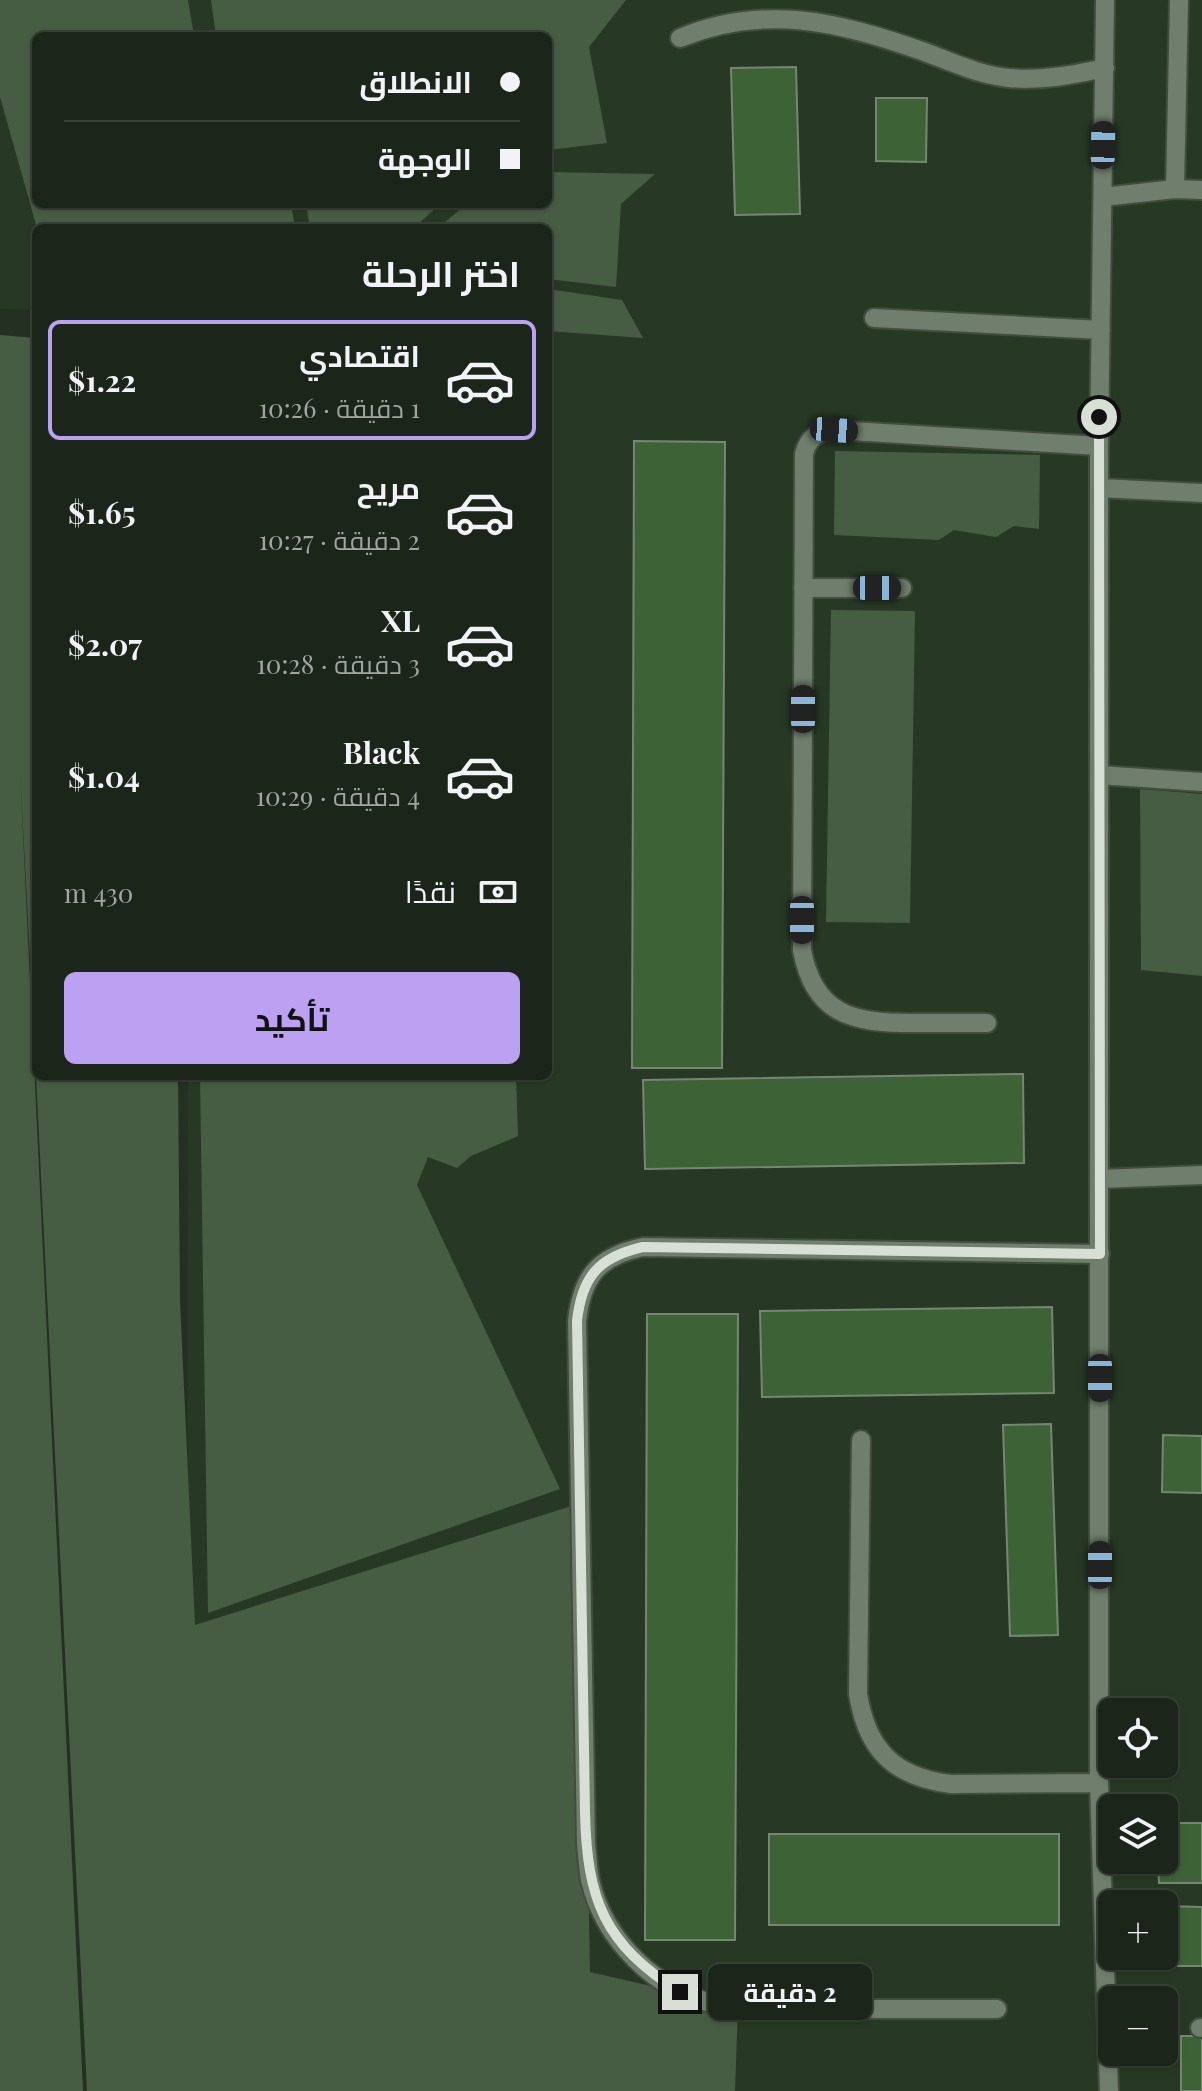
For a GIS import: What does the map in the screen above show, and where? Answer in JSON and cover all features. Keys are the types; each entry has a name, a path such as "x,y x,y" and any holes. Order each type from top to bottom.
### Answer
{"lane":[{"path":"1105,0 1099,446 1099,1783 1109,2091"},
{"path":"1175,189 1179,0"},
{"path":"680,38 729,21 781,18 874,35 977,72 1006,78 1035,80 1105,68"},
{"path":"1103,197 1175,189 1202,190"},
{"path":"874,318 1101,330"},
{"path":"987,1023 876,1023 853,1019 833,1008 817,992 806,972 802,950 804,454 806,446 818,434 834,430 1099,446"},
{"path":"1099,488 1202,493"},
{"path":"803,588 902,588"},
{"path":"1099,775 1202,782"},
{"path":"1100,1179 1202,1175"},
{"path":"997,2009 751,2009 715,2005 680,1992 648,1972 622,1945 603,1915 590,1880 586,1843 577,1321 580,1299 588,1279 603,1263 622,1252 643,1247 1100,1254"},
{"path":"861,1440 858,1694 861,1717 871,1739 886,1758 905,1772 927,1781 951,1784 1099,1783"}],"shaded area":[{"path":"0,0 1202,0 1202,2091 187,2091 188,1080 552,1080 552,224 32,224 32,310 0,309"},
{"path":"0,0 188,0 193,32 32,32 32,208 292,208 294,224 36,224 0,97"},
{"path":"211,0 626,0 589,47 607,143 552,150 552,32 215,32"},
{"path":"552,172 655,174 621,204 616,287 552,279 552,224 443,224 462,208 552,208"},
{"path":"307,208 436,208 418,224 309,224"},
{"path":"552,290 622,300 643,338 552,331"},
{"path":"0,335 32,338 32,994 20,771 32,1080 35,1080 83,2091 0,2091"},
{"path":"835,451 1040,455 1039,529 1014,526 996,537 954,530 939,540 834,535"},
{"path":"831,610 915,611 910,923 826,922"},
{"path":"1140,789 1202,794 1202,976 1141,970"},
{"path":"36,1080 178,1080 180,1301 195,1625 581,1503 590,1972 738,2006 735,2091 87,2091"},
{"path":"200,1080 516,1080 518,1136 471,1156 457,1168 428,1157 417,1185 560,1489 208,1613"}],"building":[{"path":"796,67 800,214 735,215 731,68"},
{"path":"876,98 927,98 926,162 876,161"},
{"path":"634,441 725,442 722,1068 632,1068"},
{"path":"1023,1074 1024,1163 645,1169 643,1080"},
{"path":"1052,1307 1054,1393 762,1397 760,1311"},
{"path":"647,1314 738,1314 735,1940 645,1940"},
{"path":"1051,1424 1058,1635 1010,1636 1003,1425"},
{"path":"1163,1435 1202,1436 1202,1493 1162,1492"},
{"path":"1178,1823 1202,1823 1202,1883 1159,1883 1159,1874 1178,1874"},
{"path":"769,1834 1059,1834 1059,1925 769,1925"},
{"path":"1178,1906 1202,1907 1202,1966 1178,1966"},
{"path":"1181,2036 1202,2036 1202,2091 1181,2091"}],"route":[{"path":"680,1992 648,1972 622,1945 603,1915 590,1880 585,1812 577,1321 580,1299 588,1279 603,1263 622,1252 643,1247 1100,1254 1099,417"}]}
